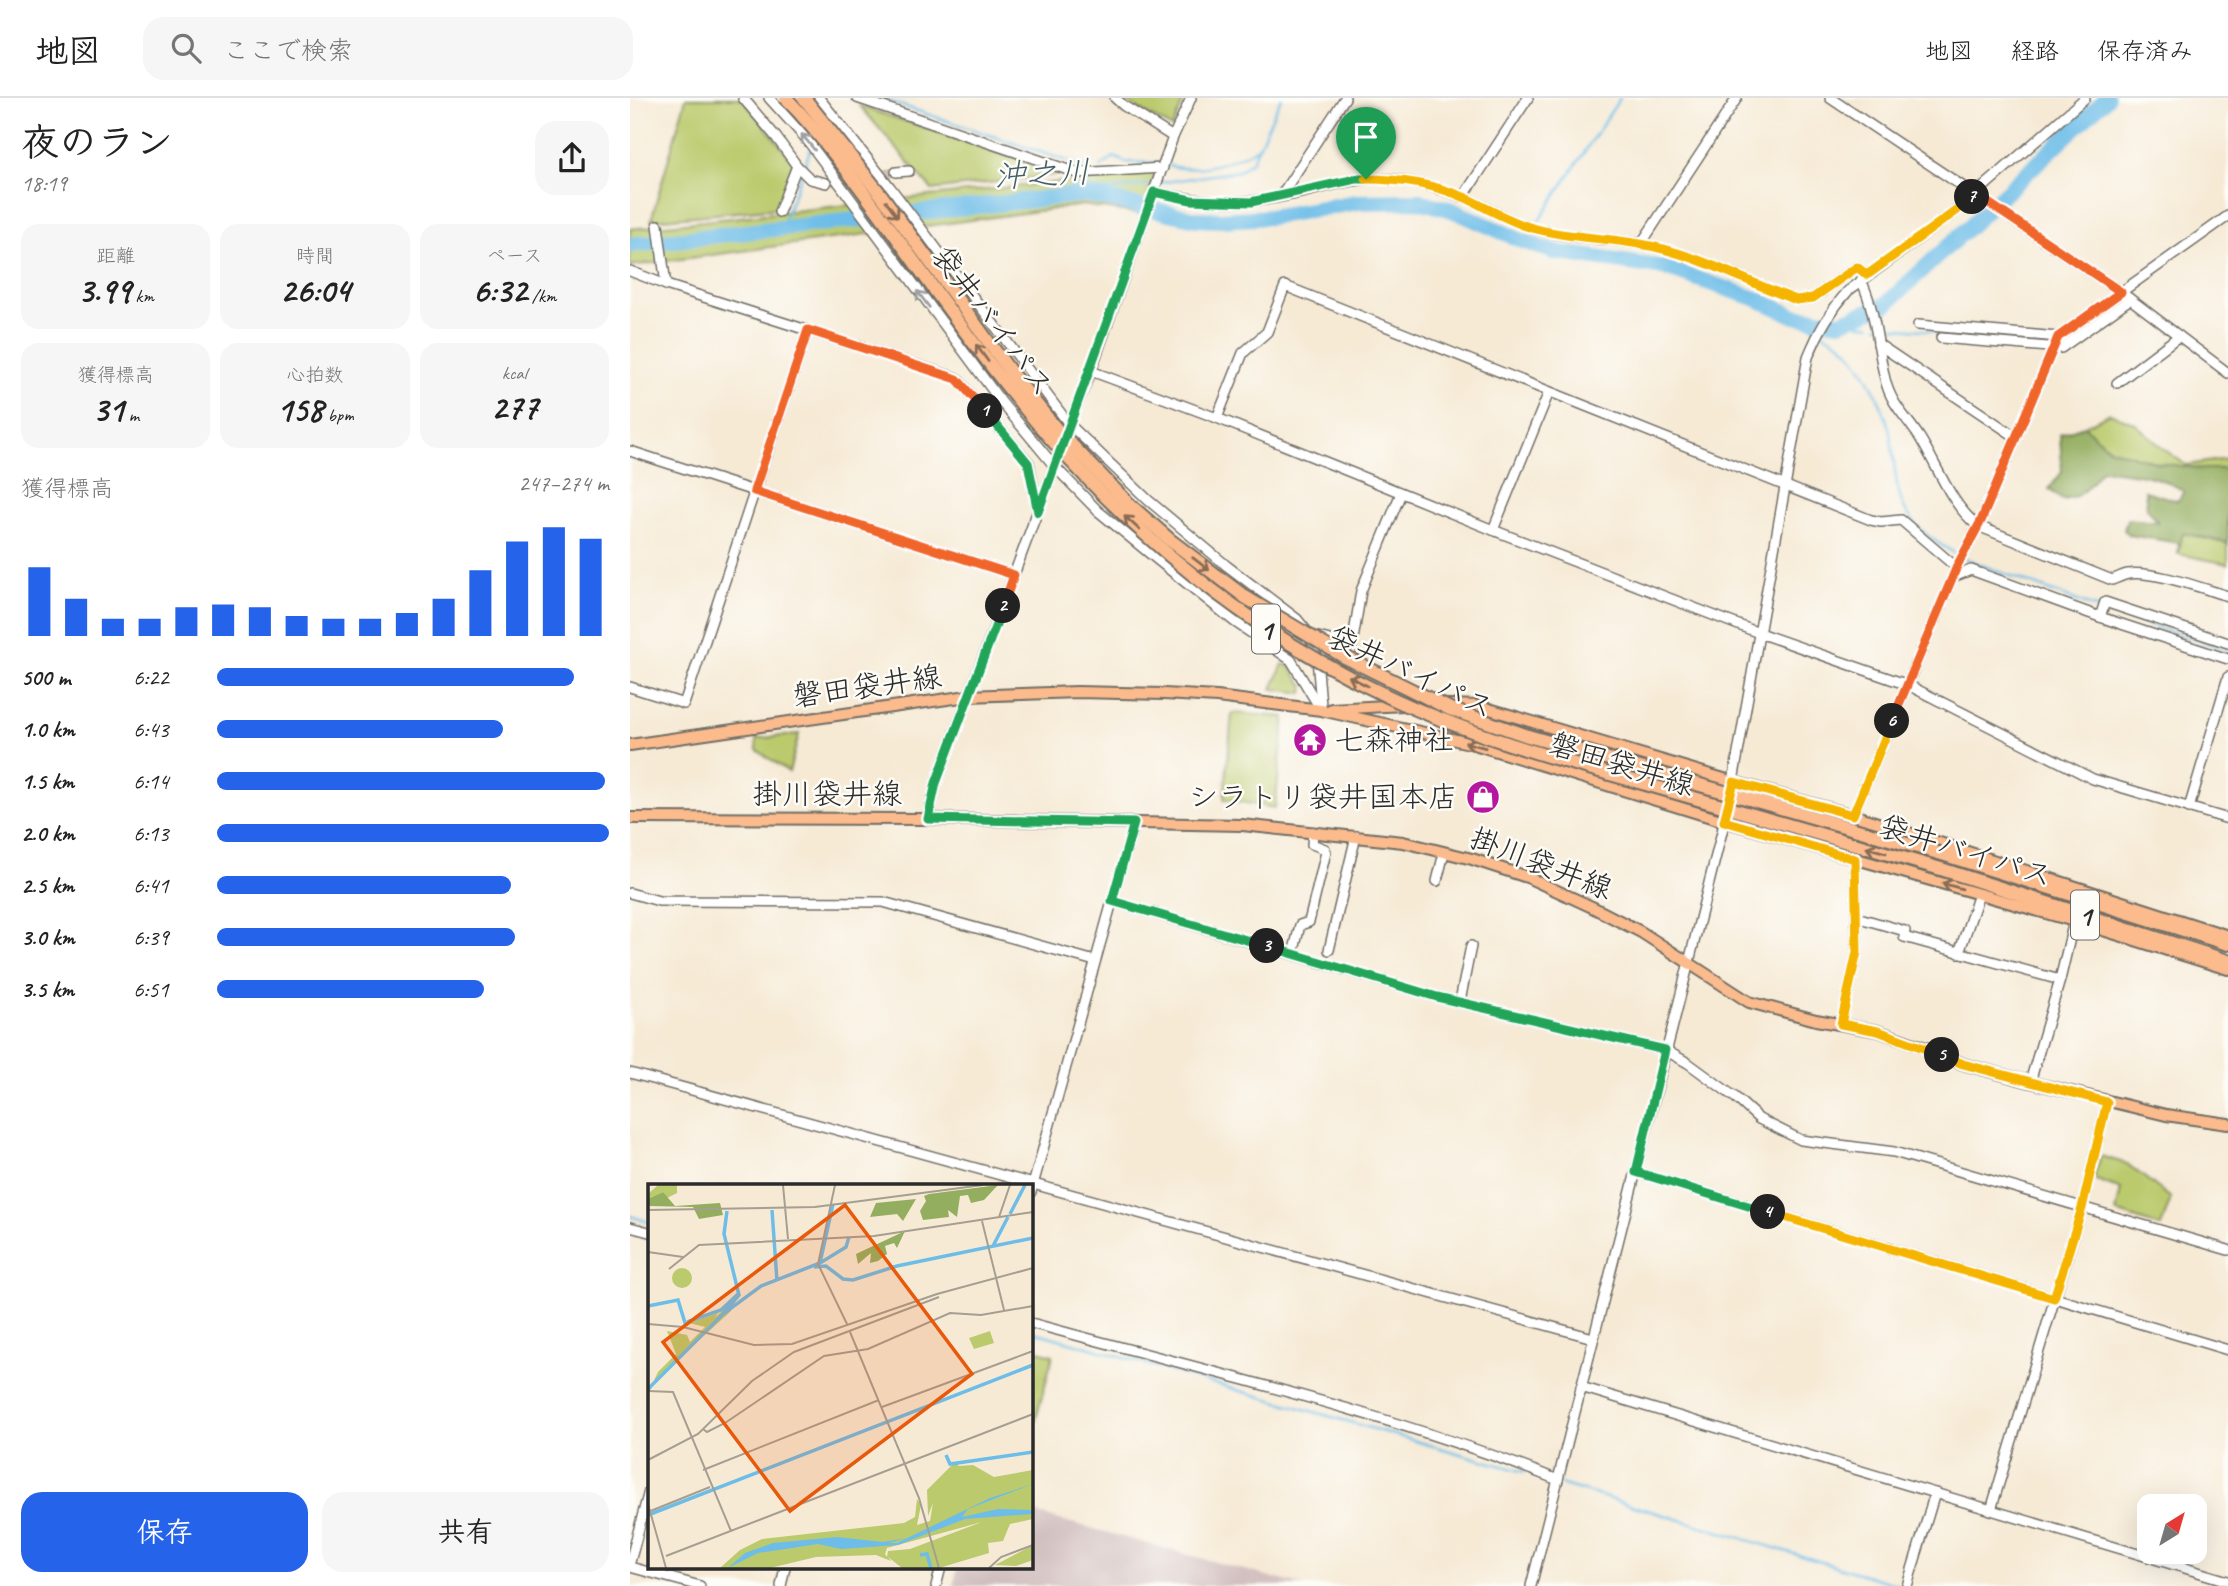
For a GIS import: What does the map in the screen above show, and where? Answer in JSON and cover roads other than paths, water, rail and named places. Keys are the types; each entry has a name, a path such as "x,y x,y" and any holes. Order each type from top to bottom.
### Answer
{"highway":[{"name":"袋井バイパス","path":"785,98 806,101 882,196 1012,374 1058,431 1130,505 1170,540 1245,597 1343,656 1450,709 1528,736 1942,854 2228,944"},
{"name":"袋井バイパス","path":"806,101 869,199 1002,380 1052,440 1125,517 1152,541 1235,607 1278,637 1383,694 1443,721 1522,749 1941,869 2228,961"}],"main road":[{"name":"磐田袋井線","path":"630,745 968,696 1077,692 1164,694 1217,697 1321,710 1474,744 1724,821 2074,921 2228,970"},
{"name":"磐田袋井線","path":"1321,710 1422,704 1479,706 1853,815 2228,936"},
{"name":"掛川袋井線","path":"630,818 928,819 1242,825 1403,842 1527,877 1641,932 1749,1002 1878,1031 1963,1064 2107,1102 2166,1115 2228,1124"}],"street":[{"path":"743,98 776,136 797,166 810,178 826,183"},
{"path":"769,98 808,141 1002,403 1056,468 1098,511 1235,622 1291,660 1321,710"},
{"path":"857,98 1077,173 1163,167"},
{"path":"1115,98 1173,137"},
{"path":"928,819 936,783 1056,468 1069,424 1091,371 1173,137 1191,98"},
{"path":"1280,198 1345,98"},
{"path":"1641,244 1737,98"},
{"path":"1829,98 2121,292 2228,373"},
{"path":"1531,1586 1734,782 1784,486 1808,358 1816,335 1836,304 1864,278 1979,197 2085,98"},
{"path":"1462,197 1527,99"},
{"path":"806,101 890,187 1069,424 1148,500 1227,566 1297,619 1310,635 1317,658 1321,710"},
{"path":"779,212 797,166"},
{"path":"896,172 909,171"},
{"path":"1154,192 1191,200 1251,202 1280,198 1356,179 1423,185 1462,197 1509,220 1558,236 1641,244 1712,265 1796,300 1819,294 1857,267 1864,278 1870,299 1885,380 1893,403 1918,435 1964,515 1979,526 2112,580 2129,574 2160,578 2228,596"},
{"path":"1853,815 2058,337 2228,216"},
{"path":"658,225 666,285"},
{"path":"630,271 957,379 1028,463 1038,512"},
{"path":"1217,418 1243,352 1267,332 1285,286 1871,520 1901,520 1956,570 1971,570 2102,612 2228,659"},
{"path":"1941,338 2061,348 2130,299"},
{"path":"1919,325 2058,337"},
{"path":"630,687 684,704 808,330"},
{"path":"2117,383 2179,336"},
{"path":"1878,344 2016,437"},
{"path":"1091,371 1217,418 1493,530 1759,633 1908,685 2093,779 2228,819"},
{"path":"1493,530 1549,392"},
{"path":"630,451 1014,575"},
{"path":"1310,635 1329,640 1351,652 1362,591 1401,493"},
{"path":"2102,612 2105,602 2228,643"},
{"path":"2189,808 2228,677"},
{"path":"1032,1189 1134,823"},
{"path":"1295,946 1300,925 1309,922 1326,852 1325,849 1312,844 1313,832"},
{"path":"1329,950 1356,836"},
{"path":"1437,881 1444,853"},
{"path":"1841,1024 1857,952 1855,859"},
{"path":"630,892 659,901 883,902 1095,961"},
{"path":"1959,953 1979,894"},
{"path":"1112,901 1437,997 1665,1050 1688,1063 1736,1098 1759,1119 1801,1140 1894,1152 2228,1250"},
{"path":"1856,917 1905,931 1904,937 2060,980"},
{"path":"2030,1082 2074,921"},
{"path":"1460,1001 1471,946"},
{"path":"630,1073 1593,1338"},
{"path":"1991,1510 2082,1208 2107,1102"},
{"path":"1636,1172 2228,1350"},
{"path":"630,1227 648,1232"},
{"path":"1032,1324 1390,1423 1497,1455 1558,1480"},
{"path":"1581,1387 2228,1581"},
{"path":"1908,1586 1935,1493"},
{"path":"648,1496 630,1566 700,1586"},
{"path":"781,1586 785,1568"},
{"path":"936,1586 941,1568"}],"waterway":[{"path":"879,98 1088,168"},
{"path":"1085,194 1239,171 1252,161 1281,98"},
{"path":"1535,227 1620,98"},
{"name":"沖之川","path":"630,245 1085,194 1196,219 1221,220 1270,217 1358,202 1419,201 1452,210 1554,252 1665,268 1757,299 1795,316 1840,322 1885,305 2107,98"},
{"path":"1166,165 1190,168 1215,165 1260,146"},
{"path":"804,167 810,150"},
{"path":"1101,167 1114,157 1125,162 1160,163"},
{"path":"781,228 802,173"},
{"path":"1525,242 1532,232"},
{"path":"2059,343 2122,298"},
{"path":"1795,316 1817,329"},
{"path":"1840,322 1871,325"},
{"path":"1878,326 2053,342"},
{"path":"1822,333 1845,347 1872,384 1889,428 1900,498 1910,517 1926,534 1945,548 1976,563 2102,610 2228,650"},
{"path":"630,1216 648,1222"},
{"path":"1032,1331 1524,1472"},
{"path":"1533,1475 1553,1483"},
{"path":"1560,1484 1902,1586"}],"tunnel":[{"path":"831,182 896,172"}],"place":[{"name":"七森神社","path":"1310,740"},
{"name":"シラトリ袋井国本店","path":"1483,797"}]}
